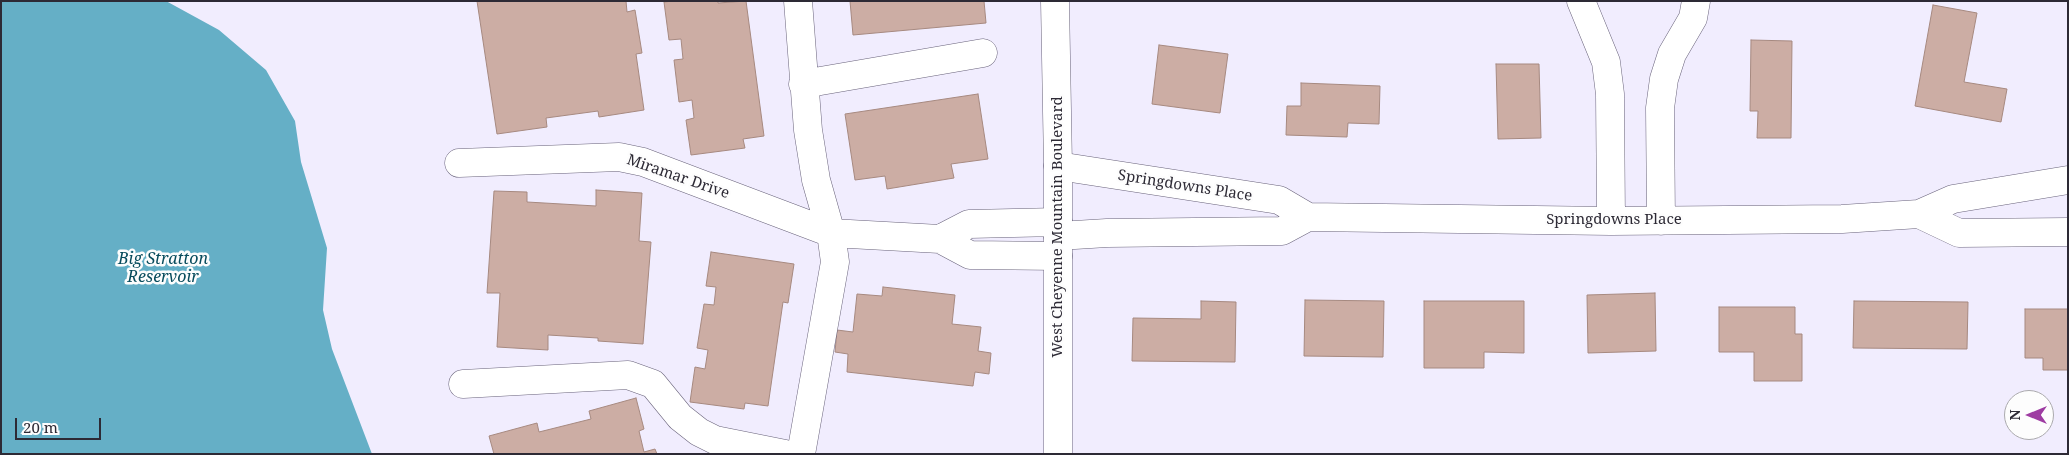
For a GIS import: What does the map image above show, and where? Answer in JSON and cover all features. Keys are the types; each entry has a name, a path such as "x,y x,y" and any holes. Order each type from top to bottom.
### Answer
{"street":[{"path":"798,1 803,84 816,180 831,233 834,262 802,454"},
{"name":"West Cheyenne Mountain Boulevard","path":"1056,1 1058,454"},
{"path":"1581,1 1606,62 1610,94 1611,221"},
{"path":"1662,221 1660,108 1664,79 1672,54 1693,18 1696,1"},
{"path":"803,84 983,53"},
{"name":"Miramar Drive","path":"459,163 619,157 643,162 831,233 940,239 969,224 1058,238"},
{"name":"Springdowns Place","path":"1058,166 1279,200 1308,217 1611,221 1842,219 1919,214 1953,199 2068,180"},
{"name":"Springdowns Place","path":"1919,214 1960,233 2068,232"},
{"path":"1058,238 1107,233 1282,232 1308,217"},
{"path":"462,384 628,375 653,384 680,417 699,432 714,440 785,454"}],"water":[{"name":"Big Stratton Reservoir","path":"1,1 166,1 219,30 266,70 295,121 301,162 327,248 323,310 332,349 372,454 1,454"}],"building":[{"path":"477,1 626,1 627,12 635,10 642,53 636,54 644,110 599,117 598,111 546,118 547,127 497,134"},
{"path":"718,1 718,3 746,1 764,136 743,139 745,148 691,155 686,120 694,118 692,100 679,102 674,60 683,59 681,39 669,40 664,2"},
{"path":"850,1 984,1 986,23 853,35"},
{"path":"1933,5 1977,13 1964,82 2007,89 2001,122 1915,106"},
{"path":"1751,40 1792,41 1791,138 1757,138 1758,111 1750,111"},
{"path":"1159,45 1228,54 1220,113 1152,104"},
{"path":"1496,64 1539,64 1541,138 1498,139"},
{"path":"1301,83 1380,86 1379,124 1348,123 1347,137 1286,135 1287,106 1301,106"},
{"path":"978,94 988,159 951,164 954,178 887,189 885,176 855,180 845,114"},
{"path":"596,190 642,193 639,241 651,242 643,344 598,341 598,338 548,335 548,350 497,347 500,293 487,293 494,191 527,192 527,202 596,206"},
{"path":"711,252 794,264 788,303 783,302 768,406 745,403 744,409 690,402 695,367 705,369 708,350 697,348 704,304 714,305 716,287 706,286"},
{"path":"883,287 955,295 952,324 981,327 978,351 991,353 989,374 975,372 973,386 847,372 848,354 835,352 837,330 853,332 857,294 882,296"},
{"path":"1655,293 1656,351 1588,353 1587,295"},
{"path":"1305,300 1384,301 1383,357 1304,356"},
{"path":"1201,301 1236,302 1235,362 1132,361 1133,318 1201,319"},
{"path":"1424,301 1524,301 1524,353 1484,352 1484,368 1424,368"},
{"path":"1854,301 1968,302 1967,349 1853,348"},
{"path":"1719,307 1795,307 1795,334 1802,334 1802,381 1754,381 1754,352 1719,352"},
{"path":"2025,309 2068,309 2068,370 2043,370 2043,358 2025,358"},
{"path":"636,398 644,429 639,431 644,452 655,449 657,454 494,454 489,436 537,423 539,432 591,419 589,411"}]}
